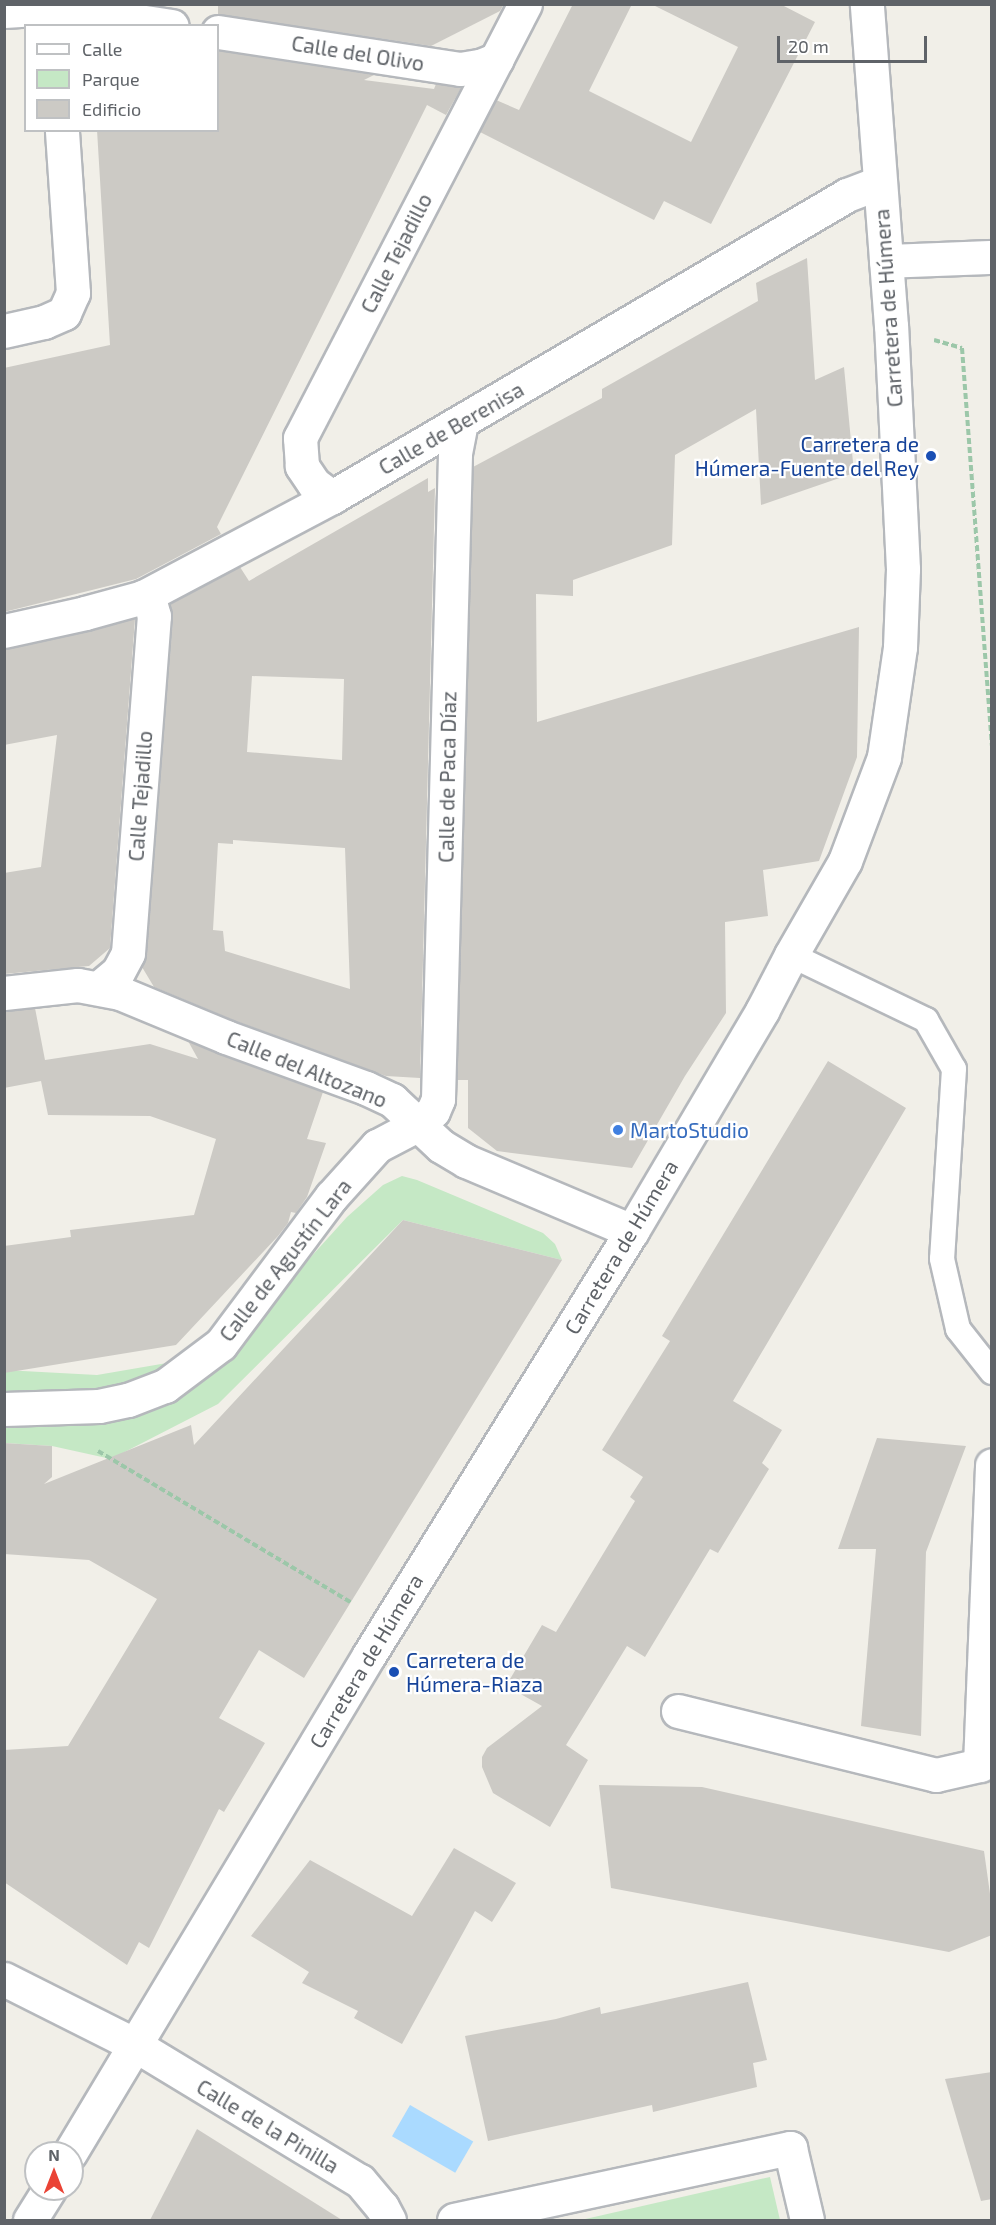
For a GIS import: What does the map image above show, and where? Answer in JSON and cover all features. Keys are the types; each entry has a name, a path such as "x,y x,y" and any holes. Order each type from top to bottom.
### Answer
{"street":[{"name":"Calle Tejadillo","path":"332,498 314,484 302,466 300,438 525,4"},
{"name":"Carretera de Húmera","path":"77,2141 363,1665 632,1231 762,1011 845,861 884,756 900,647 903,569 891,326 867,4"},
{"path":"4,11 54,13 154,24"},
{"name":"Calle del Olivo","path":"219,32 460,69 480,66 497,59"},
{"path":"4,331 44,322 64,313 73,293 62,132"},
{"name":"Calle de Berenisa","path":"4,631 143,597 332,498 847,195 879,183"},
{"path":"886,261 992,257"},
{"name":"Calle de Paca Díaz","path":"419,1124 433,1111 438,1099 455,453 461,423"},
{"name":"Calle Tejadillo","path":"100,987 118,972 128,953 154,616 150,602 143,597"},
{"name":"Calle del Altozano","path":"4,993 44,986 100,987 226,1037 366,1088 392,1100 441,1146 466,1161 632,1231"},
{"name":"Calle de Agustín Lara","path":"4,1409 99,1406 128,1400 165,1386 221,1344 332,1197 377,1146 419,1124"},
{"path":"678,1711 936,1775 980,1765 992,1465"},
{"name":"Calle de la Pinilla","path":"4,1979 135,2045 360,2181 382,2207 388,2220"},
{"path":"454,2220 790,2148 807,2220"},
{"path":"30,2220 42,2201"}],"lane":[{"path":"791,955 926,1020 954,1069 942,1259 958,1329 992,1372"}],"path":[{"path":"891,326 962,348 992,746"},
{"path":"120,1465 358,1606"}],"green space":[{"path":"402,1176 417,1180 543,1233 555,1244 562,1260 403,1220 218,1404 111,1459 52,1446 5,1443 4,1370 97,1375 167,1363 252,1322 347,1217 383,1185"},
{"path":"770,2177 780,2220 581,2220"}],"water":[{"path":"410,2105 473,2142 455,2173 392,2136"}],"building":[{"path":"218,4 504,4 500,11 431,46 218,14"},
{"path":"573,4 632,4 589,91 691,142 738,47 651,4 780,4 815,22 711,224 664,201 654,220 480,132 496,100 519,110"},
{"path":"219,51 374,75 364,80 434,89 436,84 461,88 446,115 427,105 217,527 221,534 136,579 4,612 4,368 110,345 97,132 219,132"},
{"path":"807,258 815,380 844,367 854,473 761,505 756,409 675,455 672,545 573,580 573,596 536,594 537,722 859,627 857,757 819,861 763,870 768,916 725,922 726,1013 685,1076 632,1168 497,1151 468,1128 468,1080 457,1080 473,467 602,398 602,389 758,301 756,283"},
{"path":"428,478 428,492 435,488 420,1078 386,1076 233,1020 154,987 142,967 147,954 173,617 170,604 240,567 249,581","holes":["252,676 344,679 342,760 247,752","233,840 345,848 350,989 225,951 223,931 213,930 218,843 233,844"]},
{"path":"135,619 110,948 89,966 4,974 4,873 41,867 57,735 4,745 4,649"},
{"path":"35,1008 45,1060 150,1044 198,1059 188,1041 323,1092 307,1139 326,1143 307,1197 296,1213 291,1212 288,1223 278,1236 176,1345 4,1373 4,1246 71,1237 70,1230 194,1215 216,1139 150,1116 48,1115 41,1081 4,1088 4,1011"},
{"path":"828,1061 906,1108 733,1401 782,1430 762,1463 769,1469 718,1553 710,1549 645,1657 627,1646 566,1745 588,1760 550,1827 493,1793 482,1767 482,1757 487,1748 542,1706 506,1686 542,1625 556,1632 635,1501 630,1497 643,1477 602,1450 670,1341 662,1336"},
{"path":"403,1220 562,1260 304,1678 259,1650 219,1718 265,1743 224,1812 219,1809 149,1948 139,1942 127,1965 4,1882 4,1750 68,1746 157,1599 89,1560 4,1554 4,1443 52,1446 52,1477 44,1484 191,1425 194,1445"},
{"path":"877,1438 966,1446 926,1552 921,1736 861,1726 876,1549 838,1549"},
{"path":"599,1785 702,1787 984,1851 992,1908 992,1935 949,1952 611,1888"},
{"path":"454,1848 516,1883 492,1922 475,1911 402,2044 354,2018 358,2011 302,1983 309,1972 251,1936 310,1860 412,1916"},
{"path":"748,1982 767,2060 753,2063 757,2087 653,2112 652,2105 488,2141 465,2036 556,2019 600,2007 601,2014"},
{"path":"992,2072 992,2199 981,2201 945,2079"},
{"path":"197,2129 342,2220 150,2220"}],"place":[{"name":"Carretera de Húmera-Fuente del Rey","path":"931,456"},
{"name":"MartoStudio","path":"618,1130"},
{"name":"Carretera de Húmera-Riaza","path":"394,1672"}]}
